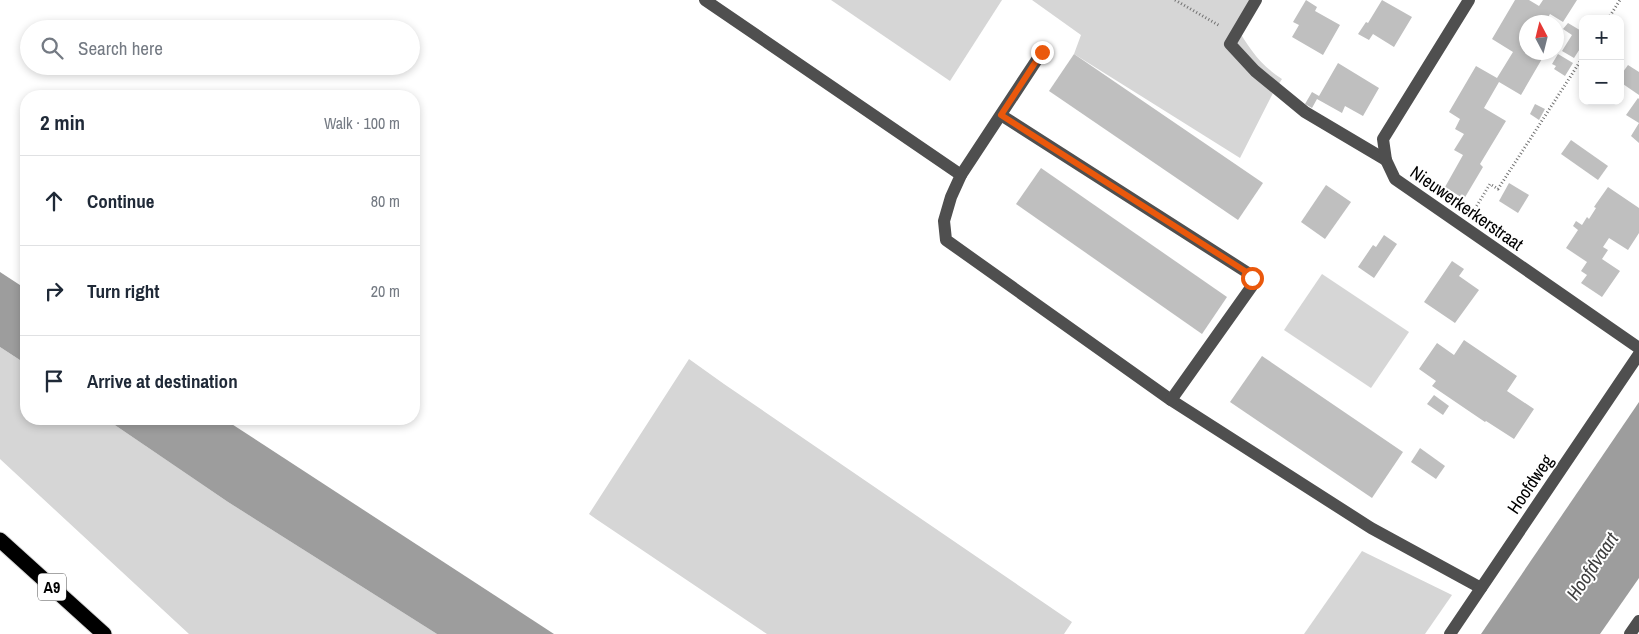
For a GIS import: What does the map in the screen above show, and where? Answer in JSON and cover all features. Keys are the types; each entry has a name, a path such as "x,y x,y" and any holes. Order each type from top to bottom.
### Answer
{"highway":[{"name":"A9","path":"0,540 104,634"}],"street":[{"path":"705,0 961,175"},
{"path":"1256,0 1230,44 1256,71 1305,112 1386,160"},
{"name":"Nieuwerkerkerstraat","path":"1469,0 1383,139 1386,160 1395,179 1639,348"},
{"path":"1042,52 961,175 951,197 944,221 946,240 1170,400 1371,528 1481,588"},
{"path":"1001,115 1248,273 1252,278 1252,286 1170,400"},
{"name":"Hoofdweg","path":"1450,634 1639,354"},
{"path":"1630,634 1639,621"}],"path":[{"path":"1176,0 1235,35"},
{"path":"1611,15 1620,0"},
{"path":"1464,227 1490,184 1498,189 1581,60"}],"shaded area":[{"path":"831,0 1002,0 950,81"},
{"path":"1032,0 1251,0 1236,26 1256,56 1267,68 1282,79 1240,158 1074,54 1081,35"},
{"path":"1322,274 1409,332 1371,388 1284,330"},
{"path":"0,347 20,360 20,425 115,425 228,502 437,634 189,634 0,459"},
{"path":"689,359 1072,622 1064,634 767,634 589,514"},
{"path":"1362,551 1452,595 1425,634 1304,634"}],"water":[{"path":"0,272 20,285 20,360 0,347"},
{"name":"Hoofdvaart","path":"1639,402 1639,578 1600,634 1481,634"},
{"path":"115,425 233,425 554,634 437,634 228,502"}],"building":[{"path":"1306,0 1317,7 1315,11 1340,25 1323,55 1292,37 1299,25 1293,22"},
{"path":"1382,0 1412,17 1394,47 1373,34 1369,40 1358,34 1366,22 1368,23"},
{"path":"1515,0 1529,0 1539,6 1543,0 1577,0 1564,20 1564,15 1519,15 1519,60 1541,60 1521,95 1499,82 1484,108 1506,121 1480,164 1483,167 1464,199 1445,187 1463,155 1454,150 1464,134 1455,129 1460,119 1449,112 1476,66 1497,78 1513,52 1492,39"},
{"path":"1568,23 1579,30 1579,50 1574,58 1564,52 1564,48 1572,35 1564,28"},
{"path":"1074,54 1263,183 1238,220 1049,91"},
{"path":"1564,58 1573,63 1565,76 1554,69 1556,66 1552,64 1554,60 1564,60"},
{"path":"1338,63 1379,88 1363,116 1345,106 1342,113 1317,99 1312,108 1305,104 1312,92 1319,96"},
{"path":"1628,65 1639,72 1639,95 1624,85 1624,70"},
{"path":"1639,99 1639,123 1626,115"},
{"path":"1535,104 1545,109 1539,120 1530,114"},
{"path":"1639,123 1639,143 1631,136"},
{"path":"1571,140 1608,166 1598,180 1561,154"},
{"path":"1041,168 1227,297 1202,334 1016,204"},
{"path":"1509,183 1529,195 1518,213 1499,201"},
{"path":"1326,185 1351,202 1325,239 1301,222"},
{"path":"1608,187 1639,208 1639,233 1628,250 1609,238 1603,247 1608,250 1602,259 1620,271 1602,297 1581,283 1587,275 1581,271 1587,262 1566,248 1578,230 1573,226 1576,221 1582,225 1587,217 1589,219 1596,208 1594,207"},
{"path":"1384,235 1397,244 1374,278 1358,267 1373,245 1376,247"},
{"path":"1452,261 1464,269 1459,276 1479,290 1455,323 1424,302"},
{"path":"1464,340 1517,376 1507,391 1534,409 1514,439 1432,386 1436,381 1419,369 1437,343 1454,355"},
{"path":"1262,356 1403,452 1372,498 1230,402"},
{"path":"1434,395 1449,406 1443,415 1427,404"},
{"path":"1420,448 1445,466 1436,479 1411,462"}],"route":[{"path":"1042,52 1001,115 1248,273 1252,278"}]}
